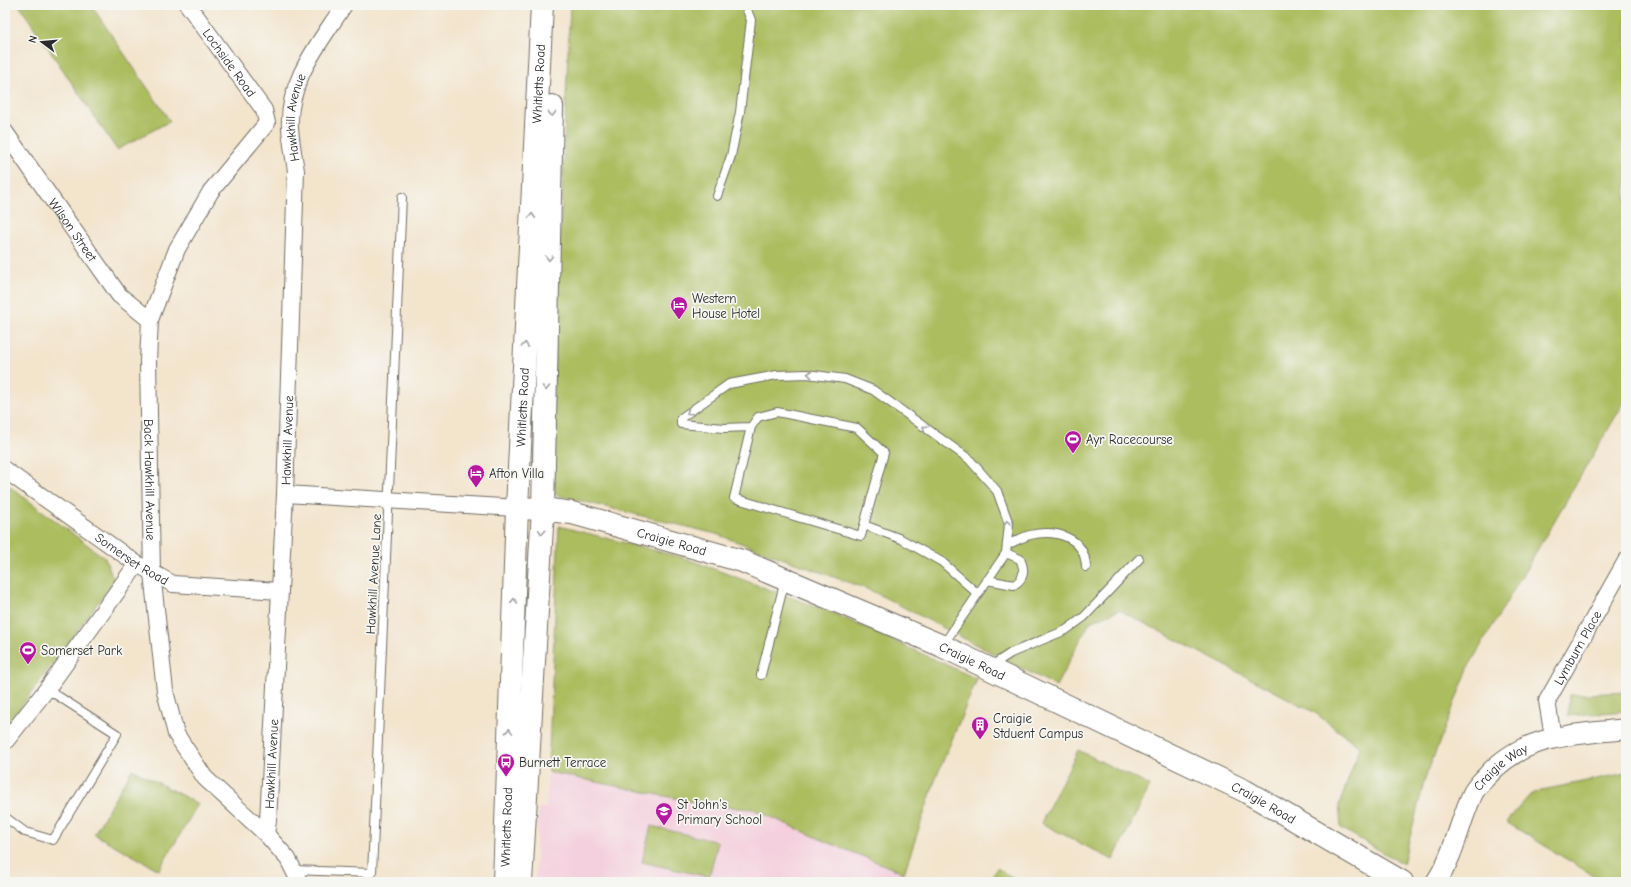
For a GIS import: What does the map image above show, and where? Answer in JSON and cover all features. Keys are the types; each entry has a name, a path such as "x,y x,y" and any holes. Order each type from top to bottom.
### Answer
{"main road":[{"name":"Whitletts Road","path":"521,882 517,783 517,508 542,5"},
{"name":"Whitletts Road","path":"504,882 517,783 543,509 554,5"},
{"name":"Craigie Road","path":"517,508 543,509 572,513 742,561 785,579 942,646 1246,791 1402,882"}],"street":[{"name":"Lochside Road","path":"188,5 264,110 267,123"},
{"name":"Hawkhill Avenue","path":"266,834 268,821 285,494 296,171 290,128 292,102 298,79 344,5"},
{"name":"Back Hawkhill Avenue","path":"266,834 205,778 176,734 166,691 152,573 148,361 150,320 176,249 211,191 267,123"},
{"name":"Wilson Street","path":"5,132 119,295 150,320"},
{"name":"Somerset Road","path":"5,470 138,564 173,584 280,591"},
{"path":"285,494 517,508"},
{"name":"Lymburn Place","path":"1553,738 1547,701 1626,561"},
{"path":"5,742 47,689 138,564"},
{"name":"Craigie Way","path":"1436,882 1447,866 1474,792 1497,764 1531,744 1553,738 1626,729"},
{"path":"266,834 288,860 296,875"}],"lane":[{"path":"717,196 731,156 740,112 751,20 745,5"},
{"name":"Hawkhill Avenue Lane","path":"296,875 372,873 402,197"},
{"path":"751,427 724,428 681,424 681,418 729,384 777,375 807,374 845,379 873,390 968,459 997,490 1009,524 1006,549 978,594 942,646"},
{"path":"778,412 857,428 884,453 861,536 734,498 751,427 758,417 778,412"},
{"path":"864,525 901,539 942,562 978,594"},
{"path":"1006,549 1030,535 1054,534 1067,536 1077,543 1083,551 1086,556 1086,567"},
{"path":"987,580 1014,585 1020,581 1024,574 1024,567 1020,559 1006,549"},
{"path":"989,668 1011,653 1066,630 1084,616 1139,559"},
{"path":"762,675 785,579"},
{"path":"5,817 24,832 53,840 117,734 47,689"}],"shaded area":[{"name":"St John's Primary School","path":"548,772 713,806 753,809 827,842 904,873 907,877 906,882 535,882 538,808 546,808"}],"green space":[{"path":"19,5 91,5 170,121 117,150"},
{"name":"Ayr Racecourse","path":"570,5 1626,5 1626,399 1469,666 1425,779 1403,864 1341,828 1339,805 1360,747 1314,712 1119,610 1090,622 1056,686 872,591 716,534 549,493"},
{"name":"Somerset Park","path":"5,483 105,558 114,581 5,728"},
{"path":"559,526 684,558 833,613 977,679 936,778 904,873 827,842 753,809 713,806 548,772"},
{"path":"1626,692 1626,711 1568,716 1569,695"},
{"path":"1078,750 1150,786 1113,860 1041,823"},
{"path":"132,769 198,804 159,870 94,834"},
{"path":"1626,773 1626,882 1604,882 1506,822 1530,795 1542,790"},
{"path":"651,826 718,842 709,877 642,862"},
{"path":"997,868 1019,882 988,882"}],"place":[{"name":"Western House Hotel","path":"679,320"},
{"name":"Ayr Racecourse","path":"1073,454"},
{"name":"Afton Villa","path":"476,488"},
{"name":"Somerset Park","path":"28,665"},
{"name":"Craigie Stduent Campus","path":"980,740"},
{"name":"Burnett Terrace","path":"506,777"},
{"name":"St John's Primary School","path":"664,826"}]}
